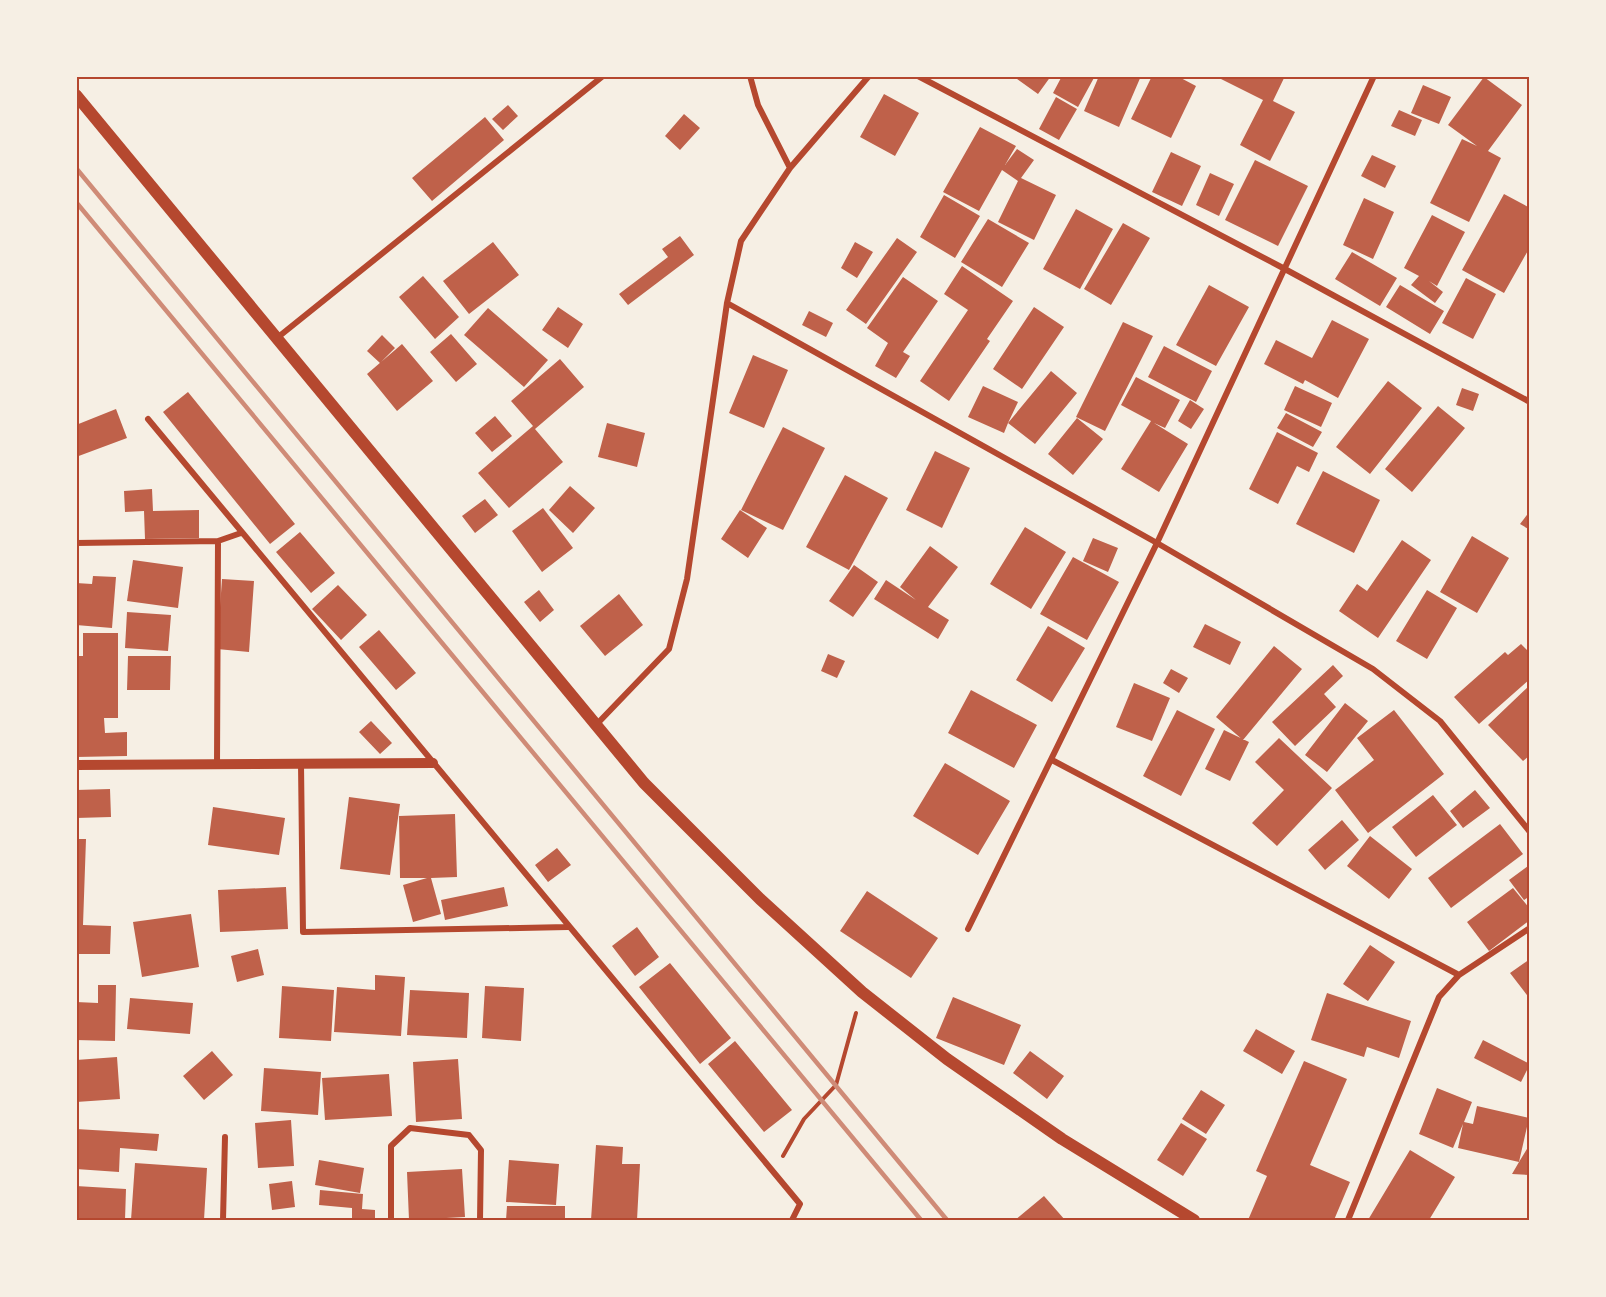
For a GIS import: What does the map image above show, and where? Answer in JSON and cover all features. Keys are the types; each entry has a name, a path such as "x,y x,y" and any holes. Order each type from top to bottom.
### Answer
{"main road":[{"path":"76,94 644,783 760,899 862,992 947,1059 1062,1139 1194,1221"}],"street":[{"path":"277,338 603,76"},
{"path":"750,76 758,105 790,168"},
{"path":"596,725 669,649 687,579 727,303 741,241 790,168 869,76"},
{"path":"918,76 1283,268 1530,402"},
{"path":"968,929 1157,543 1374,76"},
{"path":"727,303 1157,543 1373,669 1440,721 1530,832"},
{"path":"148,419 800,1204 792,1221"},
{"path":"76,543 218,541 241,533"},
{"path":"217,764 218,541"},
{"path":"1052,760 1459,975"},
{"path":"76,765 433,763"},
{"path":"301,764 303,932 568,927"},
{"path":"1348,1221 1439,997 1459,975 1530,927"},
{"path":"391,1221 391,1146 410,1128 469,1135 481,1150 480,1221"},
{"path":"223,1221 225,1137"}],"path":[{"path":"773,1172 804,1119 836,1085 862,992"}],"building":[{"path":"1013,76 1051,76 1038,94"},
{"path":"1062,76 1095,76 1078,107 1053,93"},
{"path":"1099,76 1141,76 1119,127 1084,111"},
{"path":"1152,76 1177,76 1196,86 1171,138 1131,119"},
{"path":"1215,76 1285,76 1273,101 1295,112 1270,161 1240,145 1263,100"},
{"path":"1484,77 1522,105 1488,151 1501,158 1469,222 1430,203 1462,139 1477,146 1448,125"},
{"path":"1423,85 1451,97 1439,124 1411,113"},
{"path":"884,94 919,113 895,156 860,137"},
{"path":"1056,97 1077,109 1059,140 1039,129"},
{"path":"508,105 518,116 503,130 492,119"},
{"path":"1399,110 1422,120 1415,136 1391,126"},
{"path":"684,114 700,128 680,150 665,136"},
{"path":"485,117 504,140 432,201 412,178"},
{"path":"980,127 1016,146 1005,165 1017,149 1034,160 1021,178 1056,195 1034,240 998,222 1018,181 1002,170 979,211 943,192"},
{"path":"1171,152 1201,166 1182,206 1152,192"},
{"path":"1372,155 1396,166 1385,188 1361,176"},
{"path":"1255,160 1308,186 1278,246 1225,220"},
{"path":"1210,173 1234,184 1219,216 1196,205"},
{"path":"1504,194 1530,208 1530,247 1504,293 1462,270"},
{"path":"944,195 980,216 955,258 920,237"},
{"path":"1364,198 1394,212 1373,259 1343,245"},
{"path":"1076,209 1113,229 1080,289 1043,269"},
{"path":"1432,215 1465,232 1437,286 1429,281 1443,292 1435,303 1411,285 1419,276 1404,268"},
{"path":"988,219 1029,243 1002,287 961,262"},
{"path":"1123,223 1150,238 1111,305 1084,289"},
{"path":"680,236 694,255 628,305 619,294 668,257 662,249"},
{"path":"897,238 917,252 866,324 846,310"},
{"path":"493,242 519,275 469,314 443,281"},
{"path":"855,242 873,252 857,278 841,268"},
{"path":"1352,252 1397,278 1380,306 1335,279"},
{"path":"962,266 1013,301 987,339 990,341 949,401 920,381 968,310 944,294"},
{"path":"423,276 459,317 435,339 399,297"},
{"path":"903,277 938,301 903,352 910,356 896,378 875,366 888,343 867,328"},
{"path":"1466,278 1496,294 1473,339 1442,323"},
{"path":"1209,285 1249,307 1216,366 1176,345"},
{"path":"1400,285 1444,311 1430,334 1386,307"},
{"path":"558,307 583,324 568,348 542,330"},
{"path":"1034,307 1064,327 1022,389 993,369"},
{"path":"488,308 548,360 524,387 464,335"},
{"path":"809,311 833,323 826,337 802,325"},
{"path":"1332,320 1369,339 1338,398 1305,380 1303,384 1264,364 1276,340 1312,358"},
{"path":"1123,322 1153,336 1105,431 1076,417"},
{"path":"451,334 477,364 456,382 430,352"},
{"path":"382,335 395,348 380,363 367,351"},
{"path":"402,344 433,381 397,411 367,374"},
{"path":"1164,346 1212,371 1196,402 1148,377"},
{"path":"753,355 788,370 764,428 729,413"},
{"path":"560,359 584,387 535,429 563,462 509,508 478,473 533,426 511,401"},
{"path":"1051,371 1077,393 1035,444 1008,423"},
{"path":"1136,377 1180,400 1165,428 1154,423 1188,444 1159,492 1121,469 1151,421 1121,405"},
{"path":"1388,381 1422,408 1370,474 1336,447"},
{"path":"983,386 1018,402 1004,433 968,417"},
{"path":"1295,386 1332,403 1321,427 1284,410"},
{"path":"1462,388 1479,394 1473,411 1456,405"},
{"path":"188,392 295,524 270,544 163,412"},
{"path":"1190,400 1204,409 1191,429 1178,421"},
{"path":"1438,406 1465,428 1412,492 1385,469"},
{"path":"116,409 127,438 76,457 76,425"},
{"path":"1286,413 1322,432 1313,447 1277,428"},
{"path":"495,416 512,436 492,452 475,433"},
{"path":"1077,418 1103,439 1073,475 1048,454"},
{"path":"607,423 645,433 637,467 598,457"},
{"path":"783,427 825,448 783,530 741,510"},
{"path":"1277,432 1318,453 1309,472 1297,466 1278,504 1249,489"},
{"path":"935,451 970,468 942,528 906,510"},
{"path":"1323,471 1380,500 1354,553 1296,524"},
{"path":"845,475 888,498 849,570 806,547"},
{"path":"570,486 595,508 573,533 549,510"},
{"path":"152,489 153,511 199,510 199,538 145,539 144,511 125,512 124,491"},
{"path":"485,499 498,515 475,533 462,516"},
{"path":"543,508 573,548 542,572 512,531"},
{"path":"740,510 767,528 748,558 721,539"},
{"path":"1530,511 1530,530 1520,524"},
{"path":"1025,527 1066,552 1031,609 990,584"},
{"path":"300,532 335,573 311,593 276,552"},
{"path":"1472,536 1509,558 1477,613 1440,592"},
{"path":"1093,538 1118,548 1108,572 1083,561"},
{"path":"1402,540 1431,560 1378,638 1339,611 1357,584 1367,591"},
{"path":"930,546 958,567 928,607 949,620 938,639 874,599 886,580 916,600 900,587"},
{"path":"1073,557 1119,582 1087,640 1040,614"},
{"path":"133,560 183,567 178,608 127,601"},
{"path":"854,565 878,582 853,617 829,601"},
{"path":"93,576 116,577 112,628 76,625 76,583 92,584"},
{"path":"222,579 254,581 249,652 217,649"},
{"path":"338,585 367,615 341,640 312,609"},
{"path":"539,590 554,610 540,622 524,602"},
{"path":"1427,590 1457,608 1427,659 1396,641"},
{"path":"619,594 643,625 605,656 580,626"},
{"path":"127,612 171,615 168,651 125,648"},
{"path":"1205,624 1241,642 1230,665 1193,647"},
{"path":"1048,626 1085,648 1052,702 1016,680"},
{"path":"379,630 416,673 396,690 359,647"},
{"path":"83,633 118,633 118,718 104,718 105,733 127,732 127,756 76,757 76,656 83,656"},
{"path":"1521,644 1530,653 1530,679 1479,724 1454,697 1505,652 1508,655"},
{"path":"1274,646 1302,669 1243,740 1216,717"},
{"path":"828,654 845,661 837,678 821,671"},
{"path":"128,656 171,656 170,690 127,690"},
{"path":"1333,665 1343,676 1324,694 1336,707 1295,746 1272,722"},
{"path":"1171,669 1188,678 1179,693 1163,683"},
{"path":"1134,683 1170,698 1152,741 1116,727"},
{"path":"1530,685 1530,755 1523,761 1488,725"},
{"path":"971,690 1037,725 1014,768 948,733"},
{"path":"1345,703 1368,721 1327,772 1305,755"},
{"path":"1177,710 1215,729 1181,796 1143,776"},
{"path":"1394,710 1444,774 1368,833 1335,790 1374,760 1357,738"},
{"path":"371,721 392,743 380,754 359,732"},
{"path":"1224,730 1249,742 1230,781 1205,769"},
{"path":"1279,738 1332,788 1277,846 1252,823 1284,790 1255,762"},
{"path":"945,763 1010,801 978,855 913,816"},
{"path":"110,789 111,817 76,818 76,790"},
{"path":"1475,790 1490,808 1463,828 1450,811"},
{"path":"1433,795 1457,825 1416,857 1392,827"},
{"path":"349,797 400,804 390,875 340,869"},
{"path":"213,807 285,818 279,855 208,845"},
{"path":"455,814 457,877 431,878 441,914 413,922 403,885 427,878 400,878 399,816"},
{"path":"1342,820 1359,840 1325,870 1308,850"},
{"path":"1500,824 1523,854 1451,908 1428,878"},
{"path":"1370,836 1412,869 1389,899 1347,866"},
{"path":"76,839 86,839 83,925 111,926 110,954 76,954"},
{"path":"557,848 571,865 548,882 535,865"},
{"path":"1528,866 1530,896 1524,900 1509,880"},
{"path":"286,887 288,929 220,932 218,890"},
{"path":"504,887 508,906 445,920 441,900"},
{"path":"1513,888 1530,909 1530,920 1489,951 1467,922"},
{"path":"867,891 938,938 911,978 840,931"},
{"path":"191,914 199,967 142,977 133,922"},
{"path":"637,927 659,957 635,976 612,946"},
{"path":"1370,945 1395,962 1368,1001 1343,984"},
{"path":"258,949 264,975 237,982 231,956"},
{"path":"1530,959 1530,999 1510,973"},
{"path":"670,963 731,1038 700,1064 639,987"},
{"path":"375,975 405,977 401,1036 334,1032 337,987 375,990"},
{"path":"98,985 116,985 115,1041 76,1040 76,1002 98,1003"},
{"path":"282,986 334,990 331,1041 279,1038"},
{"path":"485,986 524,988 521,1041 482,1038"},
{"path":"410,990 469,993 467,1038 407,1035"},
{"path":"1327,993 1411,1021 1399,1058 1367,1047 1364,1057 1311,1040"},
{"path":"953,997 1021,1025 1004,1065 936,1038"},
{"path":"130,998 193,1003 190,1034 127,1029"},
{"path":"1256,1029 1295,1051 1282,1074 1243,1051"},
{"path":"1483,1040 1530,1064 1521,1082 1474,1058"},
{"path":"735,1041 792,1110 764,1132 708,1064"},
{"path":"212,1051 233,1075 204,1100 183,1076"},
{"path":"1030,1051 1064,1076 1047,1099 1013,1073"},
{"path":"117,1057 120,1099 76,1102 76,1060"},
{"path":"458,1059 462,1119 416,1122 413,1062"},
{"path":"1304,1061 1347,1079 1310,1165 1350,1182 1334,1220 1248,1220 1267,1176 1256,1171"},
{"path":"264,1068 321,1072 318,1115 261,1111"},
{"path":"389,1074 392,1116 325,1120 322,1078"},
{"path":"1437,1088 1472,1102 1464,1122 1473,1124 1477,1106 1529,1118 1519,1162 1458,1148 1463,1124 1453,1148 1419,1134"},
{"path":"1201,1090 1225,1105 1206,1134 1182,1119"},
{"path":"291,1120 294,1166 258,1168 255,1123"},
{"path":"1181,1123 1207,1139 1183,1176 1157,1160"},
{"path":"76,1129 159,1134 157,1151 120,1148 119,1172 76,1169"},
{"path":"1530,1144 1530,1175 1512,1174"},
{"path":"596,1145 623,1147 622,1164 640,1164 637,1220 591,1220"},
{"path":"1410,1150 1455,1177 1429,1220 1368,1220"},
{"path":"319,1160 364,1168 360,1193 315,1185"},
{"path":"509,1160 559,1164 556,1205 506,1202"},
{"path":"135,1163 207,1168 204,1220 131,1220"},
{"path":"462,1169 465,1217 409,1220 407,1172"},
{"path":"292,1181 295,1207 272,1210 269,1184"},
{"path":"76,1186 126,1189 125,1220 76,1220"},
{"path":"320,1190 363,1194 362,1209 375,1210 375,1220 352,1220 352,1208 319,1205"},
{"path":"1044,1196 1065,1220 1015,1220"},
{"path":"507,1206 565,1206 565,1220 506,1220"}],"railway":[{"path":"76,168 947,1220"},
{"path":"76,202 921,1220"}]}
